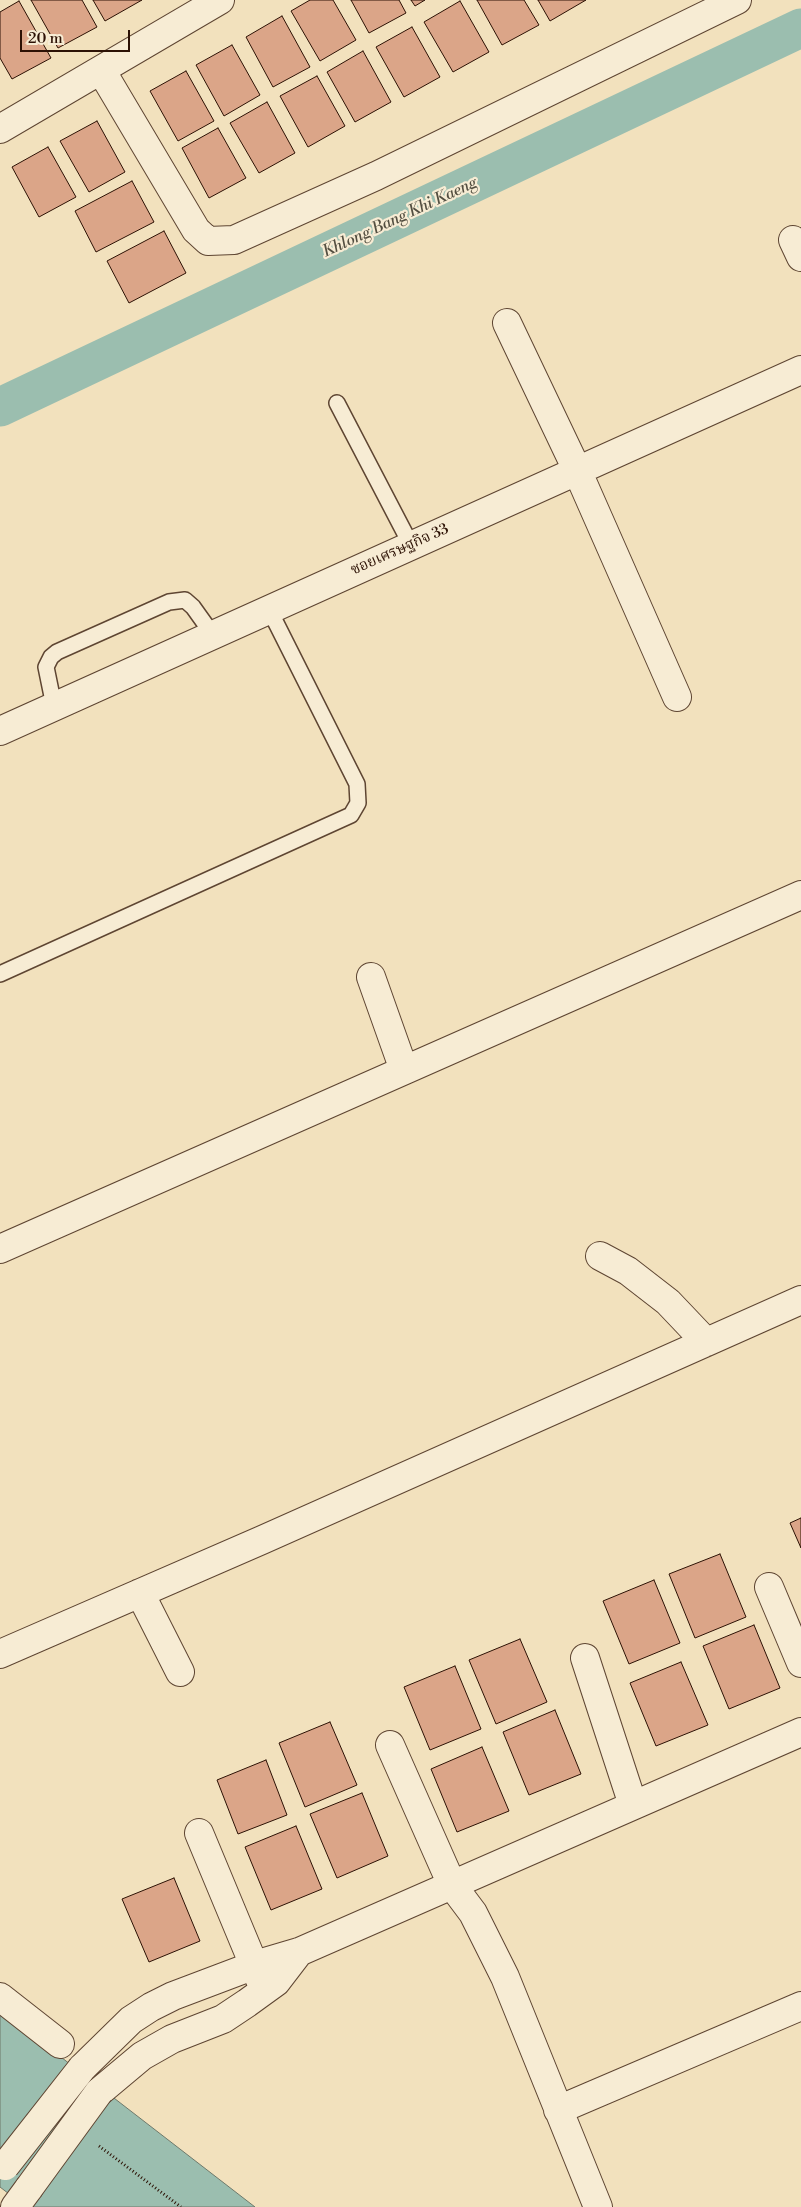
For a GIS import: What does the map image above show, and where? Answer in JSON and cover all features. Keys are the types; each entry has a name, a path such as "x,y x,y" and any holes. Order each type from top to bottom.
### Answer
{"street":[{"path":"0,129 220,0"},
{"path":"101,70 196,230 208,241 234,240 376,176 737,0"},
{"path":"507,323 577,470 677,697"},
{"name":"ซอยเศรษฐกิจ 33","path":"0,731 801,370"},
{"path":"0,1249 801,895"},
{"path":"371,978 404,1070"},
{"path":"600,1256 628,1271 668,1302 706,1342"},
{"path":"0,1654 801,1300"},
{"path":"769,1587 801,1663"},
{"path":"140,1593 180,1672"},
{"path":"585,1658 633,1805"},
{"path":"2,2169 82,2068 131,2020 151,2007 255,1965 298,1952 801,1732"},
{"path":"390,1745 452,1885 473,1913 505,1977 598,2207"},
{"path":"200,1833 264,1991"},
{"path":"22,2197 100,2092 142,2056 172,2039 222,2019 264,1991 276,1982 298,1952"},
{"path":"0,1998 60,2044"},
{"path":"558,2110 801,2006"}],"lane":[{"path":"337,403 411,545"},
{"path":"54,706 46,667 51,657 57,652 92,636 169,602 185,600 193,607 213,635"},
{"path":"0,974 351,815 358,803 357,784 269,609"}],"shaded area":[{"path":"0,2010 255,2207 26,2207 0,2187"}],"building":[{"path":"31,0 82,0 97,27 58,48"},
{"path":"93,0 142,0 105,21"},
{"path":"310,0 333,0 356,40 320,61 291,11"},
{"path":"351,0 399,0 406,13 369,33"},
{"path":"411,0 425,0 415,6"},
{"path":"477,0 524,0 539,25 502,45"},
{"path":"538,0 586,0 550,21"},
{"path":"19,1 51,58 12,79 0,58 0,12"},
{"path":"460,1 489,52 453,72 424,22"},
{"path":"282,16 310,67 273,87 246,37"},
{"path":"412,27 440,77 404,97 376,47"},
{"path":"232,45 260,95 224,116 196,65"},
{"path":"363,51 391,102 355,122 327,72"},
{"path":"186,71 214,121 178,141 150,91"},
{"path":"317,76 345,126 308,147 280,96"},
{"path":"267,102 295,153 259,173 230,123"},
{"path":"97,121 125,172 89,192 60,141"},
{"path":"218,128 246,178 209,198 182,148"},
{"path":"48,147 76,197 39,217 12,167"},
{"path":"132,181 154,222 96,252 75,211"},
{"path":"164,231 186,273 129,303 107,261"},
{"path":"801,1518 801,1548 790,1523"},
{"path":"720,1554 746,1617 695,1638 669,1574"},
{"path":"654,1580 680,1643 629,1664 603,1601"},
{"path":"754,1625 780,1688 729,1709 703,1646"},
{"path":"520,1639 547,1702 496,1724 469,1660"},
{"path":"681,1662 708,1725 656,1746 630,1683"},
{"path":"455,1666 481,1729 430,1750 404,1687"},
{"path":"555,1710 581,1774 529,1795 503,1732"},
{"path":"330,1722 357,1785 305,1807 279,1743"},
{"path":"482,1747 509,1811 457,1832 431,1769"},
{"path":"266,1760 287,1815 238,1834 217,1780"},
{"path":"362,1793 388,1856 337,1878 310,1814"},
{"path":"296,1826 322,1889 271,1910 245,1847"},
{"path":"174,1878 200,1941 149,1962 122,1899"}],"waterway":[{"name":"Khlong Bang Khi Kaeng","path":"0,407 801,28"}]}
